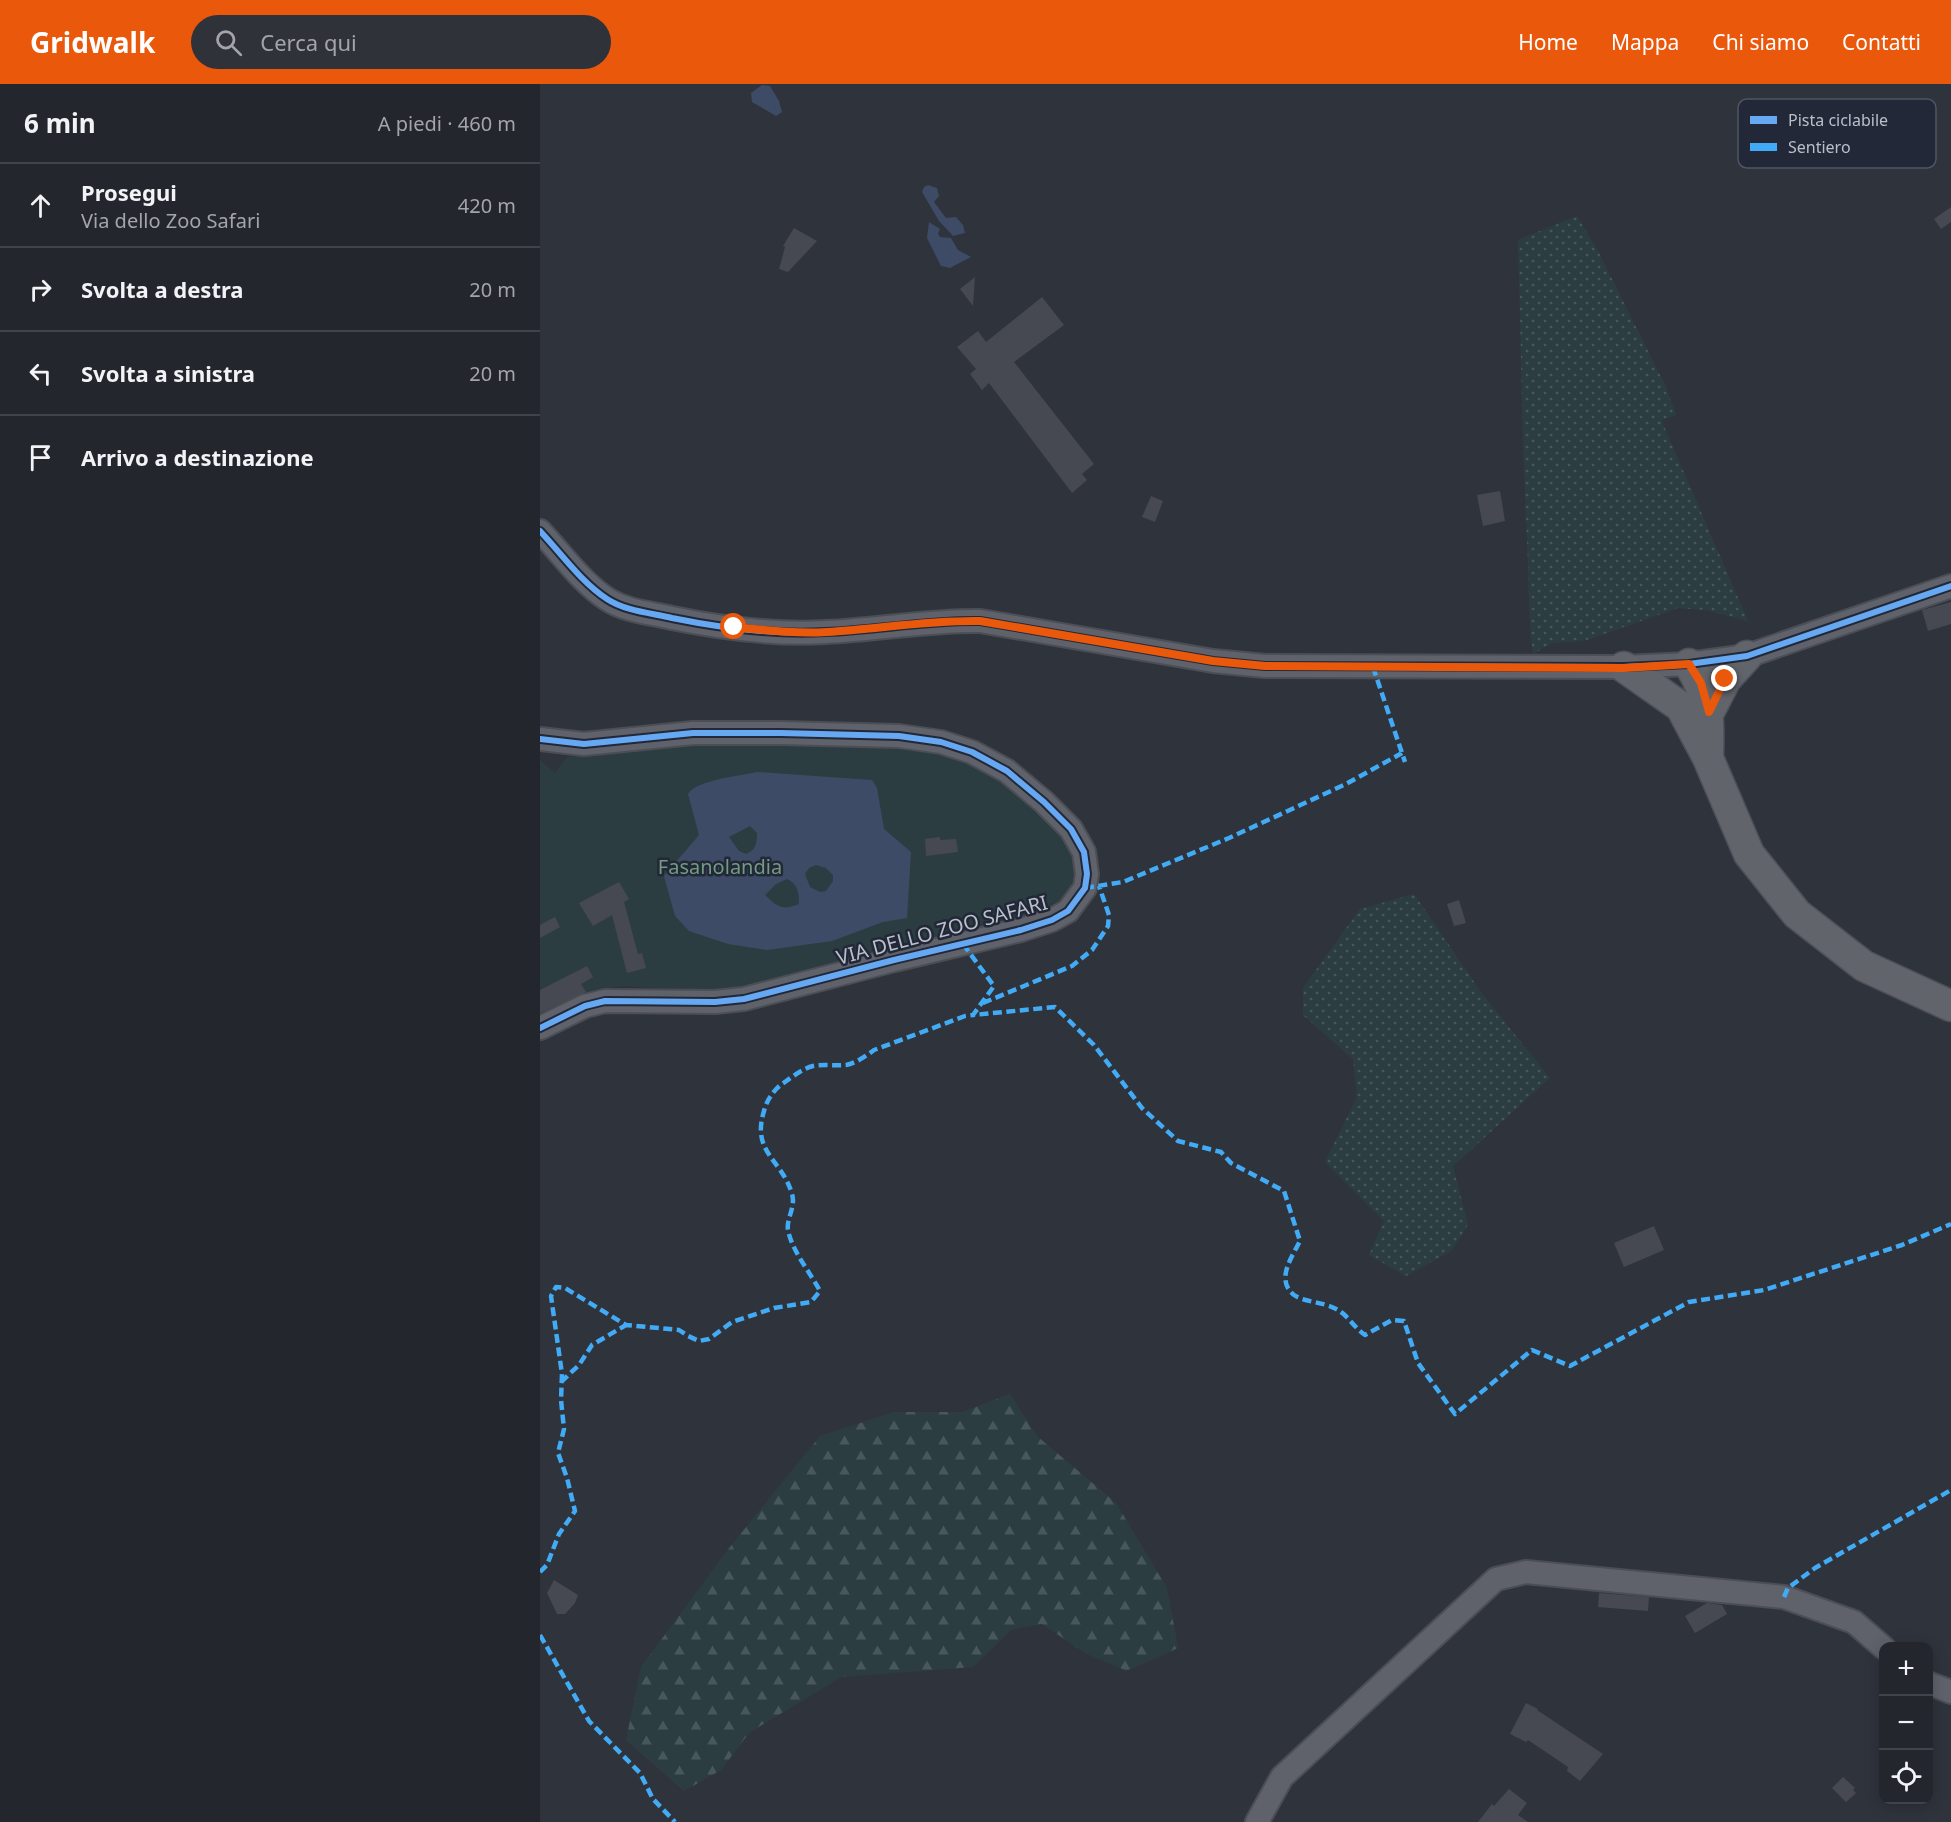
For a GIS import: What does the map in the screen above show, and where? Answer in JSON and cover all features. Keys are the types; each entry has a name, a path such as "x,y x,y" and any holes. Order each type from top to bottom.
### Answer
{"main road":[{"path":"1695,709 1747,656"},
{"path":"1689,664 1680,684 1695,709 1708,758 1749,854 1797,914 1864,966 1951,1006"},
{"path":"1624,668 1695,709"}],"street":[{"path":"540,531 594,590 609,601 655,614 787,633 980,621 1213,661 1265,666 1624,668 1689,664 1747,656 1951,586"},
{"name":"VIA DELLO ZOO SAFARI","path":"540,739 584,744 693,733 781,733 900,736 941,742 972,752 1007,771 1044,802 1071,829 1084,852 1087,874 1085,888 1068,911 1052,920 1022,930 744,999 716,1002 605,1001 585,1006 540,1028"},
{"path":"1257,1822 1282,1777 1496,1579 1526,1572 1784,1598 1854,1622 1879,1644"},
{"path":"1933,1685 1951,1692"}],"green space":[{"path":"1577,216 1599,253 1665,385 1676,415 1662,420 1663,424 1748,621 1705,610 1678,608 1584,641 1552,643 1533,654 1529,611 1518,240"},
{"name":"Fasanolandia","path":"699,740 877,743 945,751 1009,783 1065,834 1077,869 1067,898 1020,917 741,992 715,993 627,986 596,989 540,1019 540,760 555,773 567,757"},
{"path":"1414,894 1483,995 1550,1078 1453,1166 1468,1225 1451,1251 1406,1276 1369,1255 1384,1221 1325,1162 1357,1097 1353,1059 1303,1015 1303,988 1360,909"},
{"path":"1010,1394 1037,1436 1116,1503 1167,1588 1178,1648 1127,1671 1085,1653 1042,1624 1012,1629 973,1667 841,1677 749,1733 721,1770 684,1791 626,1740 641,1667 730,1547 820,1436 894,1412 963,1412"}],"water":[{"path":"762,85 770,86 779,101 782,112 776,116 752,102 751,93"},
{"path":"928,185 937,188 939,196 934,202 946,218 956,217 963,225 965,233 953,236 939,221 922,192"},
{"path":"929,222 940,229 938,234 940,237 951,238 958,250 971,257 950,268 941,266 927,238"},
{"path":"757,772 872,780 877,788 884,829 911,852 907,918 883,922 832,941 767,950 728,944 689,931 675,916 664,876 699,835 688,794 700,785 709,782","holes":["750,826 757,833 757,840 754,848 746,854 739,851 729,837","816,865 826,868 833,875 833,881 826,891 820,892 810,887 805,874 809,868","787,879 794,883 798,892 799,904 780,907 769,899 765,895 776,884"]}],"building":[{"path":"1951,207 1951,222 1941,229 1934,219"},
{"path":"794,228 817,241 788,272 779,269 785,247 783,246"},
{"path":"975,277 973,306 960,289"},
{"path":"1042,297 1064,325 1014,362 1094,464 1082,474 1087,480 1072,493 989,383 982,390 970,374 976,369 957,347 978,331 986,342"},
{"path":"1500,491 1505,521 1483,526 1477,495"},
{"path":"1151,496 1163,501 1155,522 1142,517"},
{"path":"1951,602 1951,624 1928,631 1922,610"},
{"path":"940,837 940,840 956,839 958,852 926,856 925,839"},
{"path":"619,882 629,899 624,902 638,954 642,953 646,968 627,973 612,915 593,926 579,903"},
{"path":"1459,900 1466,923 1454,926 1447,904"},
{"path":"555,917 560,927 540,938 540,925"},
{"path":"587,966 593,977 581,984 586,992 540,1013 540,990"},
{"path":"1654,1226 1664,1250 1624,1267 1614,1243"},
{"path":"554,1580 578,1595 575,1603 565,1614 557,1614 547,1593"},
{"path":"1599,1593 1649,1597 1648,1611 1598,1607"},
{"path":"1707,1603 1722,1605 1727,1614 1695,1633 1685,1616"},
{"path":"1526,1703 1603,1754 1580,1781 1567,1771 1568,1767 1528,1740 1526,1742 1510,1734"},
{"path":"1843,1777 1855,1788 1853,1790 1856,1793 1846,1802 1832,1788"},
{"path":"1509,1789 1527,1803 1518,1815 1528,1822 1478,1822 1492,1804 1494,1806"}],"marked path":[{"path":"1373,667 1405,762"},
{"path":"1085,888 1123,882 1229,838 1346,784 1402,753"},
{"path":"983,1003 1072,966 1092,950 1108,926 1109,915 1099,886"},
{"path":"963,944 994,986 973,1015 1055,1007 1094,1045 1142,1108 1178,1141 1221,1152 1231,1163 1284,1191 1300,1241 1287,1268 1285,1276 1288,1289 1298,1297 1330,1306 1339,1311 1365,1335 1392,1320 1404,1321 1418,1363 1455,1414 1532,1350 1570,1366 1689,1302 1764,1290 1902,1245 1951,1224"},
{"path":"540,1572 547,1565 559,1534 575,1511 558,1453 564,1429 561,1400 562,1374 551,1296 556,1287 565,1288 626,1325 679,1330 699,1341 709,1339 732,1322 774,1308 811,1302 820,1291 790,1238 788,1226 793,1204 792,1194 761,1137 761,1125 769,1098 781,1084 810,1067 850,1064 874,1050 973,1015"},
{"path":"561,1382 579,1365 592,1345 626,1325"},
{"path":"1784,1597 1788,1588 1815,1568 1951,1490"},
{"path":"540,1635 589,1721 640,1773 653,1799 675,1822"}],"cycle path":[{"path":"540,531 580,576 607,599 630,609 691,622 748,630 807,633 980,621 1213,661 1265,666 1624,667 1689,664 1747,656 1951,586"},
{"path":"540,739 584,744 693,733 781,733 899,736 941,742 972,752 1007,771 1044,802 1071,829 1084,852 1087,874 1085,888 1068,911 1052,920 1021,930 744,999 715,1002 605,1001 585,1006 540,1028"}],"route":[{"path":"734,627 787,633 980,621 1086,641 1213,661 1265,666 1624,668 1689,664 1701,683 1709,712 1725,679"}]}
